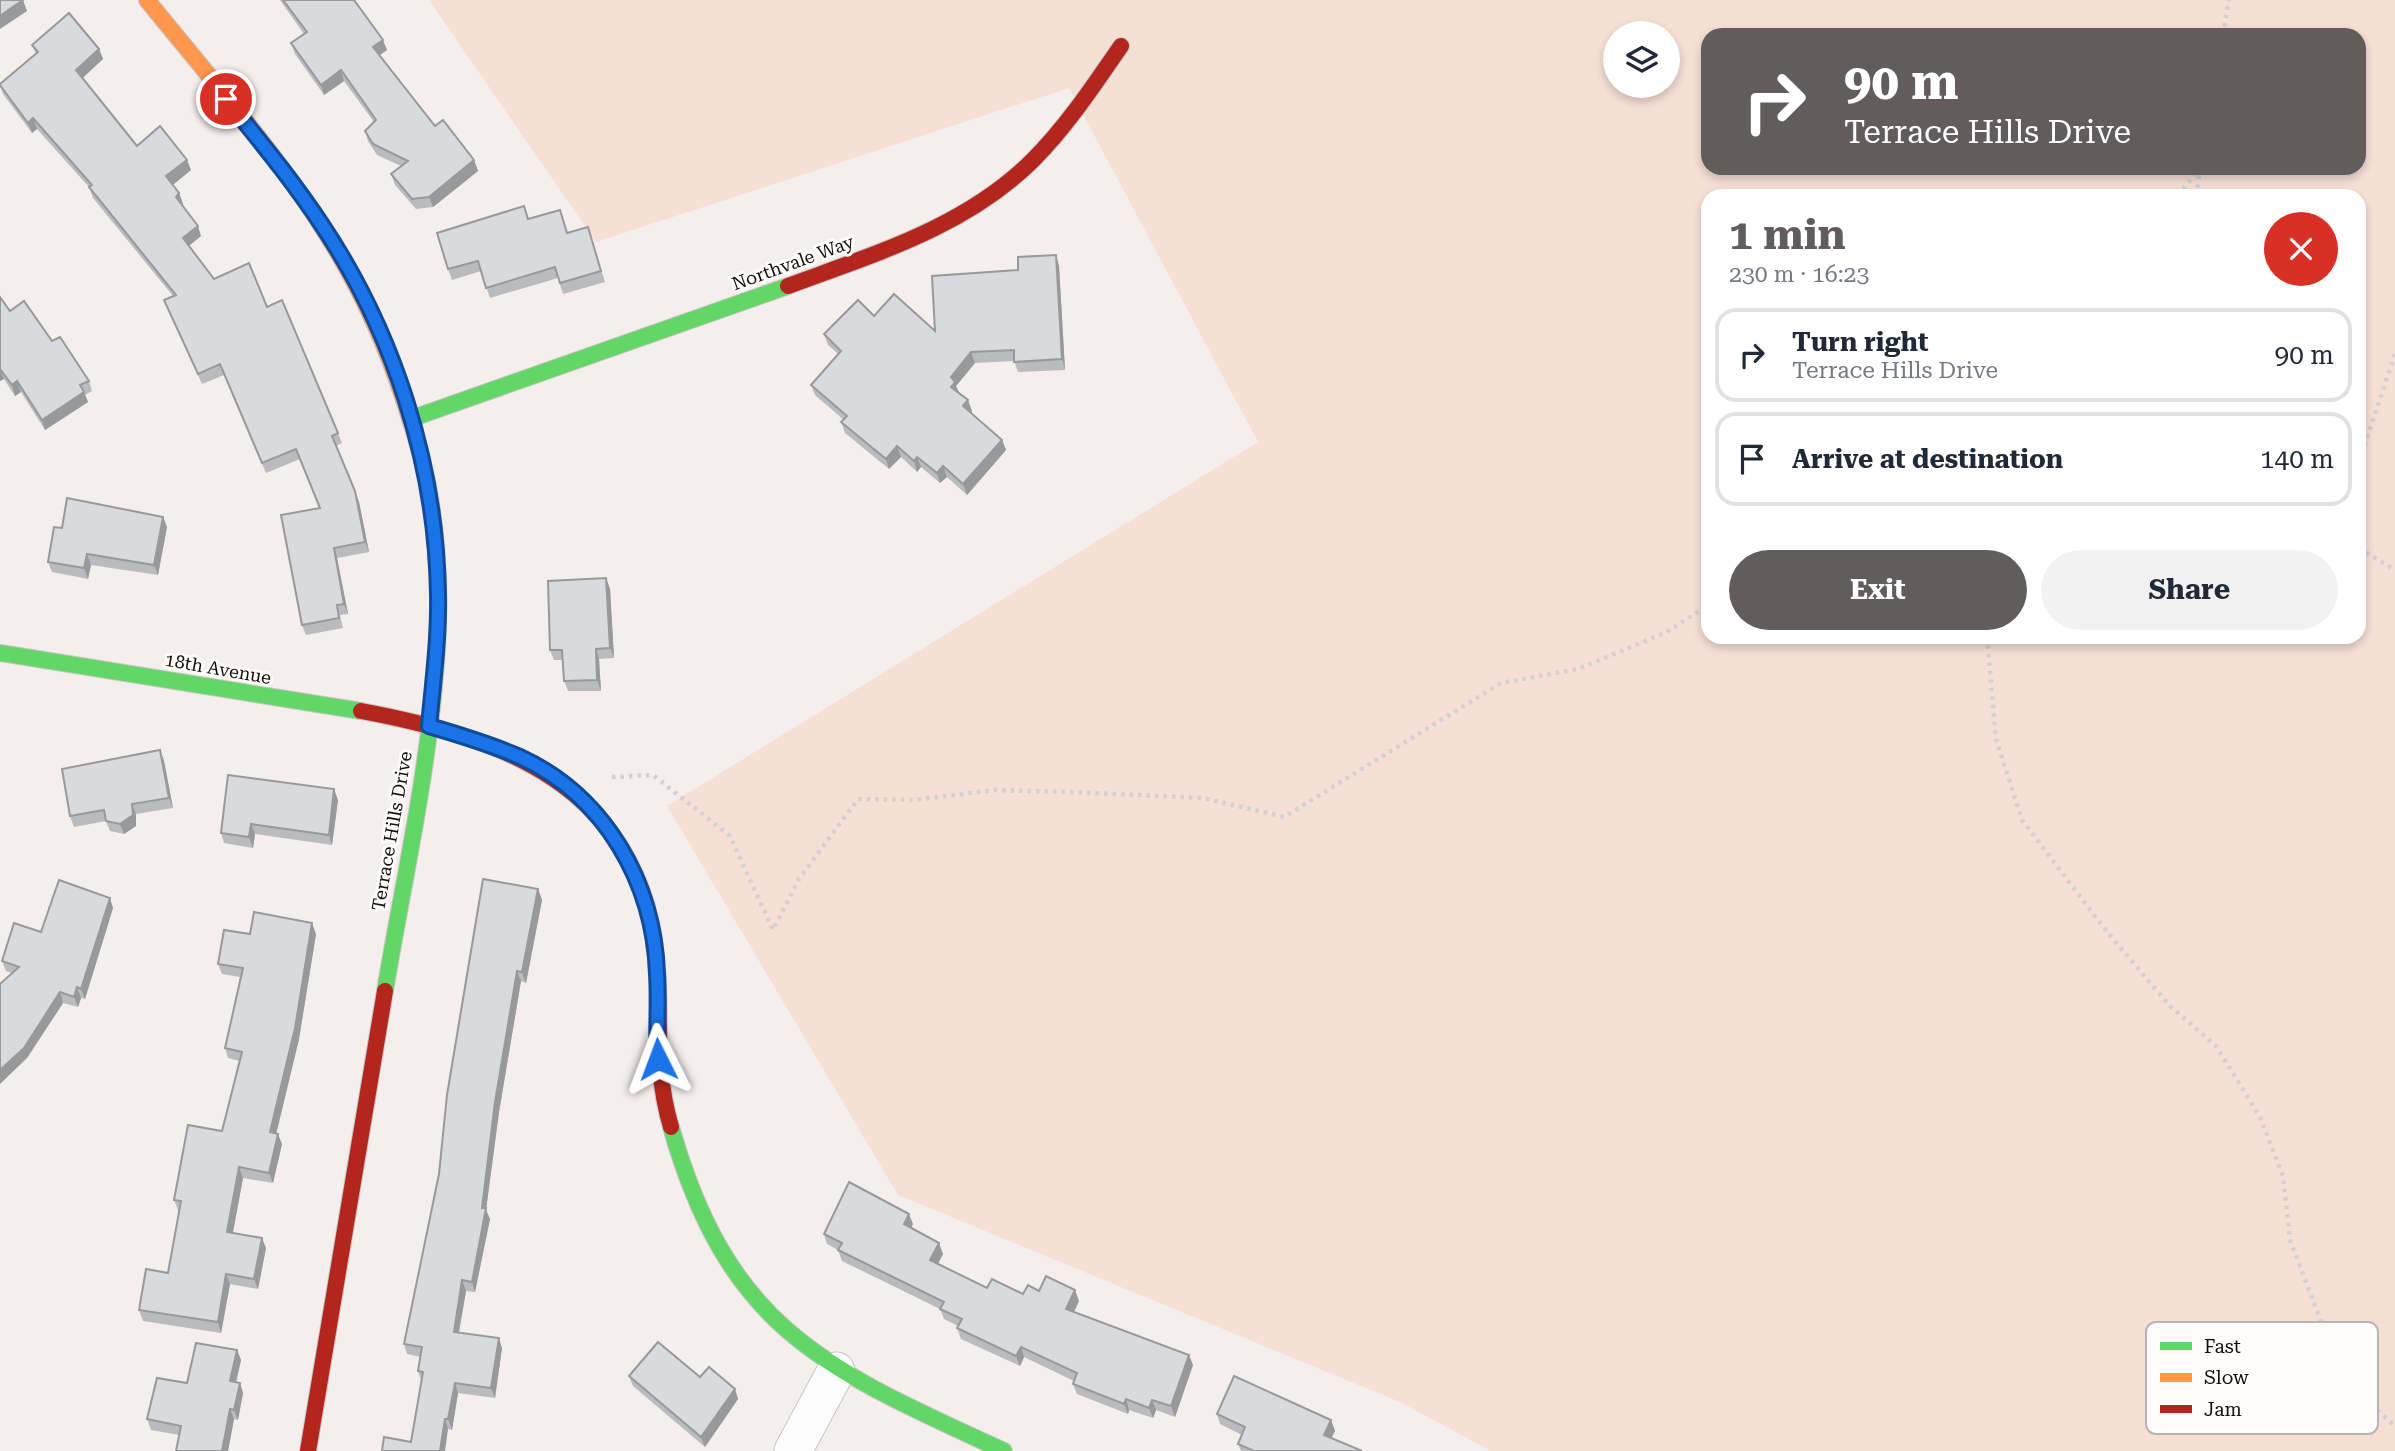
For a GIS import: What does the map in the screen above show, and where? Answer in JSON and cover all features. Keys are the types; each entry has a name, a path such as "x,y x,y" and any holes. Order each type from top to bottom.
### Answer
{"street":[{"name":"Terrace Hills Drive","path":"147,0 295,186 323,226 373,317 412,418 430,498 437,556 437,645 429,726 308,1451"},
{"name":"Northvale Way","path":"412,418 701,317 927,233 993,194 1040,156 1064,128 1121,46"},
{"name":"18th Avenue","path":"0,653 429,726 521,758 562,783 598,816 626,853 644,894 657,975 658,1059 668,1111 688,1179 707,1226 730,1266 759,1305 792,1337 836,1371 1004,1451"},
{"path":"793,1451 836,1371"}],"path":[{"path":"2224,28 2229,0"},
{"path":"2184,189 2194,175"},
{"path":"2366,441 2395,354"},
{"path":"2366,552 2395,570"},
{"path":"612,777 653,775 730,836 774,930 799,879 858,799 914,800 995,790 1203,798 1284,817 1501,683 1578,668 1667,632 1701,610"},
{"path":"1988,644 1996,739 2022,820 2108,933 2170,1006 2216,1046 2260,1117 2283,1176 2290,1240 2321,1322"},
{"path":"2378,1411 2395,1426"}],"shaded area":[{"path":"429,0 2395,0 2395,1451 1491,1451 1400,1402 898,1195 667,806 1258,442 1069,88 596,242"}],"building":[{"path":"0,0 23,0 0,16"},
{"path":"283,0 354,0 383,40 373,47 435,126 443,120 474,160 429,197 412,199 391,174 408,161 373,144 365,131 376,120 341,70 321,85 291,43 307,32"},
{"path":"69,13 99,49 76,70 137,146 160,126 187,160 166,176 179,193 176,197 198,226 183,238 214,279 249,263 267,307 282,300 338,433 332,436 355,491 365,542 334,548 344,604 337,605 339,618 302,625 281,515 320,508 296,449 262,463 220,364 198,374 164,300 176,295 89,187 92,185 33,118 28,123 0,85 38,52 32,45"},
{"path":"524,206 528,219 560,210 567,233 588,227 601,271 560,283 555,267 486,288 478,261 448,269 437,233"},
{"path":"1056,255 1062,359 1014,362 1014,350 971,352 951,377 955,382 951,387 968,400 963,406 1002,440 963,484 943,466 937,473 917,457 914,461 897,446 886,459 841,422 847,416 811,385 841,351 824,334 858,300 874,316 894,294 935,331 932,276 1018,270 1018,257"},
{"path":"0,297 10,311 24,301 52,341 60,337 89,381 80,385 84,392 42,420 17,381 12,385 0,369"},
{"path":"67,498 163,517 154,565 87,554 84,568 48,562 54,527 62,528"},
{"path":"606,578 610,648 596,649 597,680 564,681 562,650 550,650 548,581"},
{"path":"160,750 169,798 132,804 133,815 120,824 106,821 104,810 70,816 62,769"},
{"path":"228,775 334,789 329,835 251,824 249,837 221,833"},
{"path":"483,879 538,889 522,972 517,971 495,1102 482,1208 486,1208 472,1282 462,1280 454,1332 499,1338 491,1388 455,1383 440,1451 382,1451 384,1437 411,1442 423,1372 418,1371 422,1347 404,1344 439,1174 447,1095"},
{"path":"59,880 110,898 81,989 77,987 74,997 60,992 24,1048 0,1070 0,984 19,967 2,961 14,923 41,932"},
{"path":"254,912 312,923 295,1028 270,1132 278,1134 269,1173 239,1167 227,1232 262,1238 254,1279 226,1274 218,1322 139,1310 146,1269 168,1273 181,1201 174,1200 188,1125 222,1131 242,1052 225,1048 243,968 218,964 224,930 250,934"},
{"path":"849,1182 909,1214 904,1224 939,1243 930,1260 987,1288 992,1279 1023,1294 1028,1285 1039,1291 1046,1276 1075,1290 1066,1309 1189,1355 1171,1406 1152,1400 1149,1408 1126,1399 1124,1404 1073,1384 1077,1373 1021,1347 1016,1356 957,1328 962,1319 940,1309 944,1302 838,1250 842,1243 824,1234"},
{"path":"658,1342 700,1377 709,1367 735,1389 701,1437 629,1376"},
{"path":"196,1343 237,1350 230,1381 240,1383 234,1410 230,1409 222,1451 176,1451 181,1426 147,1419 157,1378 187,1383"},
{"path":"1234,1376 1331,1420 1324,1435 1362,1451 1254,1451 1238,1444 1245,1427 1217,1414"}],"traffic: fast":[{"path":"413,418 788,286"},
{"path":"385,991 421,788 437,648 438,578 432,510 418,445"},
{"path":"0,653 361,711"},
{"path":"671,1127 695,1196 722,1252 755,1298 792,1335 836,1366 885,1394 1004,1451"}],"traffic: slow":[{"path":"147,0 269,151 325,231 378,332 418,445"}],"traffic: jam":[{"path":"788,286 918,236 949,221 1007,183 1033,160 1057,133 1121,46"},
{"path":"361,711 463,736 510,755 553,778 590,808 620,846 642,892 655,947 660,1059 671,1127"},
{"path":"308,1451 385,991"}],"route":[{"path":"226,99 295,186 350,271 384,341 412,418 430,498 436,543 437,645 429,726 474,739 521,758 562,783 598,816 626,853 644,894 652,933 657,975 658,1059"}]}
